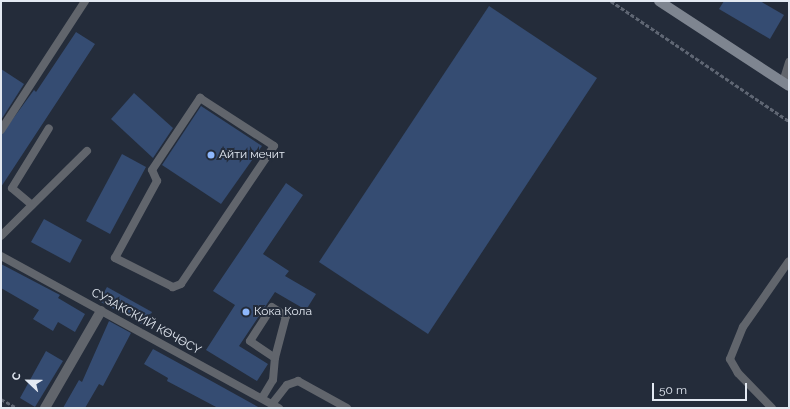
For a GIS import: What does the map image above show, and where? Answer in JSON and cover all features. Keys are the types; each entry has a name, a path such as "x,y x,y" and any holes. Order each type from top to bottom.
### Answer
{"street":[{"path":"659,1 786,84"},
{"path":"45,408 101,311"}],"lane":[{"path":"1,130 85,1"},
{"path":"786,84 789,62"},
{"path":"200,98 274,146 181,284 173,287 115,258 158,181 152,170 200,98"},
{"path":"32,205 12,188 49,128"},
{"path":"1,236 87,151"},
{"name":"СУЗАКСКИЙ КӨЧӨСҮ","path":"1,256 276,406"},
{"path":"772,408 738,373 730,359 743,327 789,261"},
{"path":"262,398 273,380 275,358 286,316 272,307 250,341 275,358"},
{"path":"276,406 287,385 298,381 347,408"}],"path":[{"path":"611,1 789,121"},
{"path":"1,399 17,408"}],"building":[{"path":"724,1 760,1 784,15 770,39 719,9"},
{"path":"489,6 597,78 428,334 319,262"},
{"path":"76,32 95,44 1,187 1,135 34,90 36,92"},
{"path":"1,69 24,84 1,120"},
{"path":"134,93 173,128 153,158 111,119"},
{"name":"Айти мечит","path":"201,106 262,146 221,204 162,165"},
{"path":"122,154 146,167 110,234 86,221"},
{"path":"286,183 303,195 263,254 289,271 285,276 316,294 306,310 275,292 239,346 268,364 257,381 206,350 235,305 213,291"},
{"path":"44,219 82,240 70,263 31,242"},
{"path":"1,264 60,295 58,298 85,314 75,332 58,322 53,331 33,319 39,310 1,288"},
{"path":"107,287 152,312 145,326 99,301"},
{"path":"109,321 131,333 111,371 103,386 99,384 85,408 63,408 79,380 82,382"},
{"path":"153,349 260,408 218,408 167,381 168,378 144,364"},
{"path":"46,351 63,361 35,407 20,398"}],"place":[{"name":"Айти мечит","path":"211,155"},
{"name":"Кока Кола","path":"246,312"}]}
